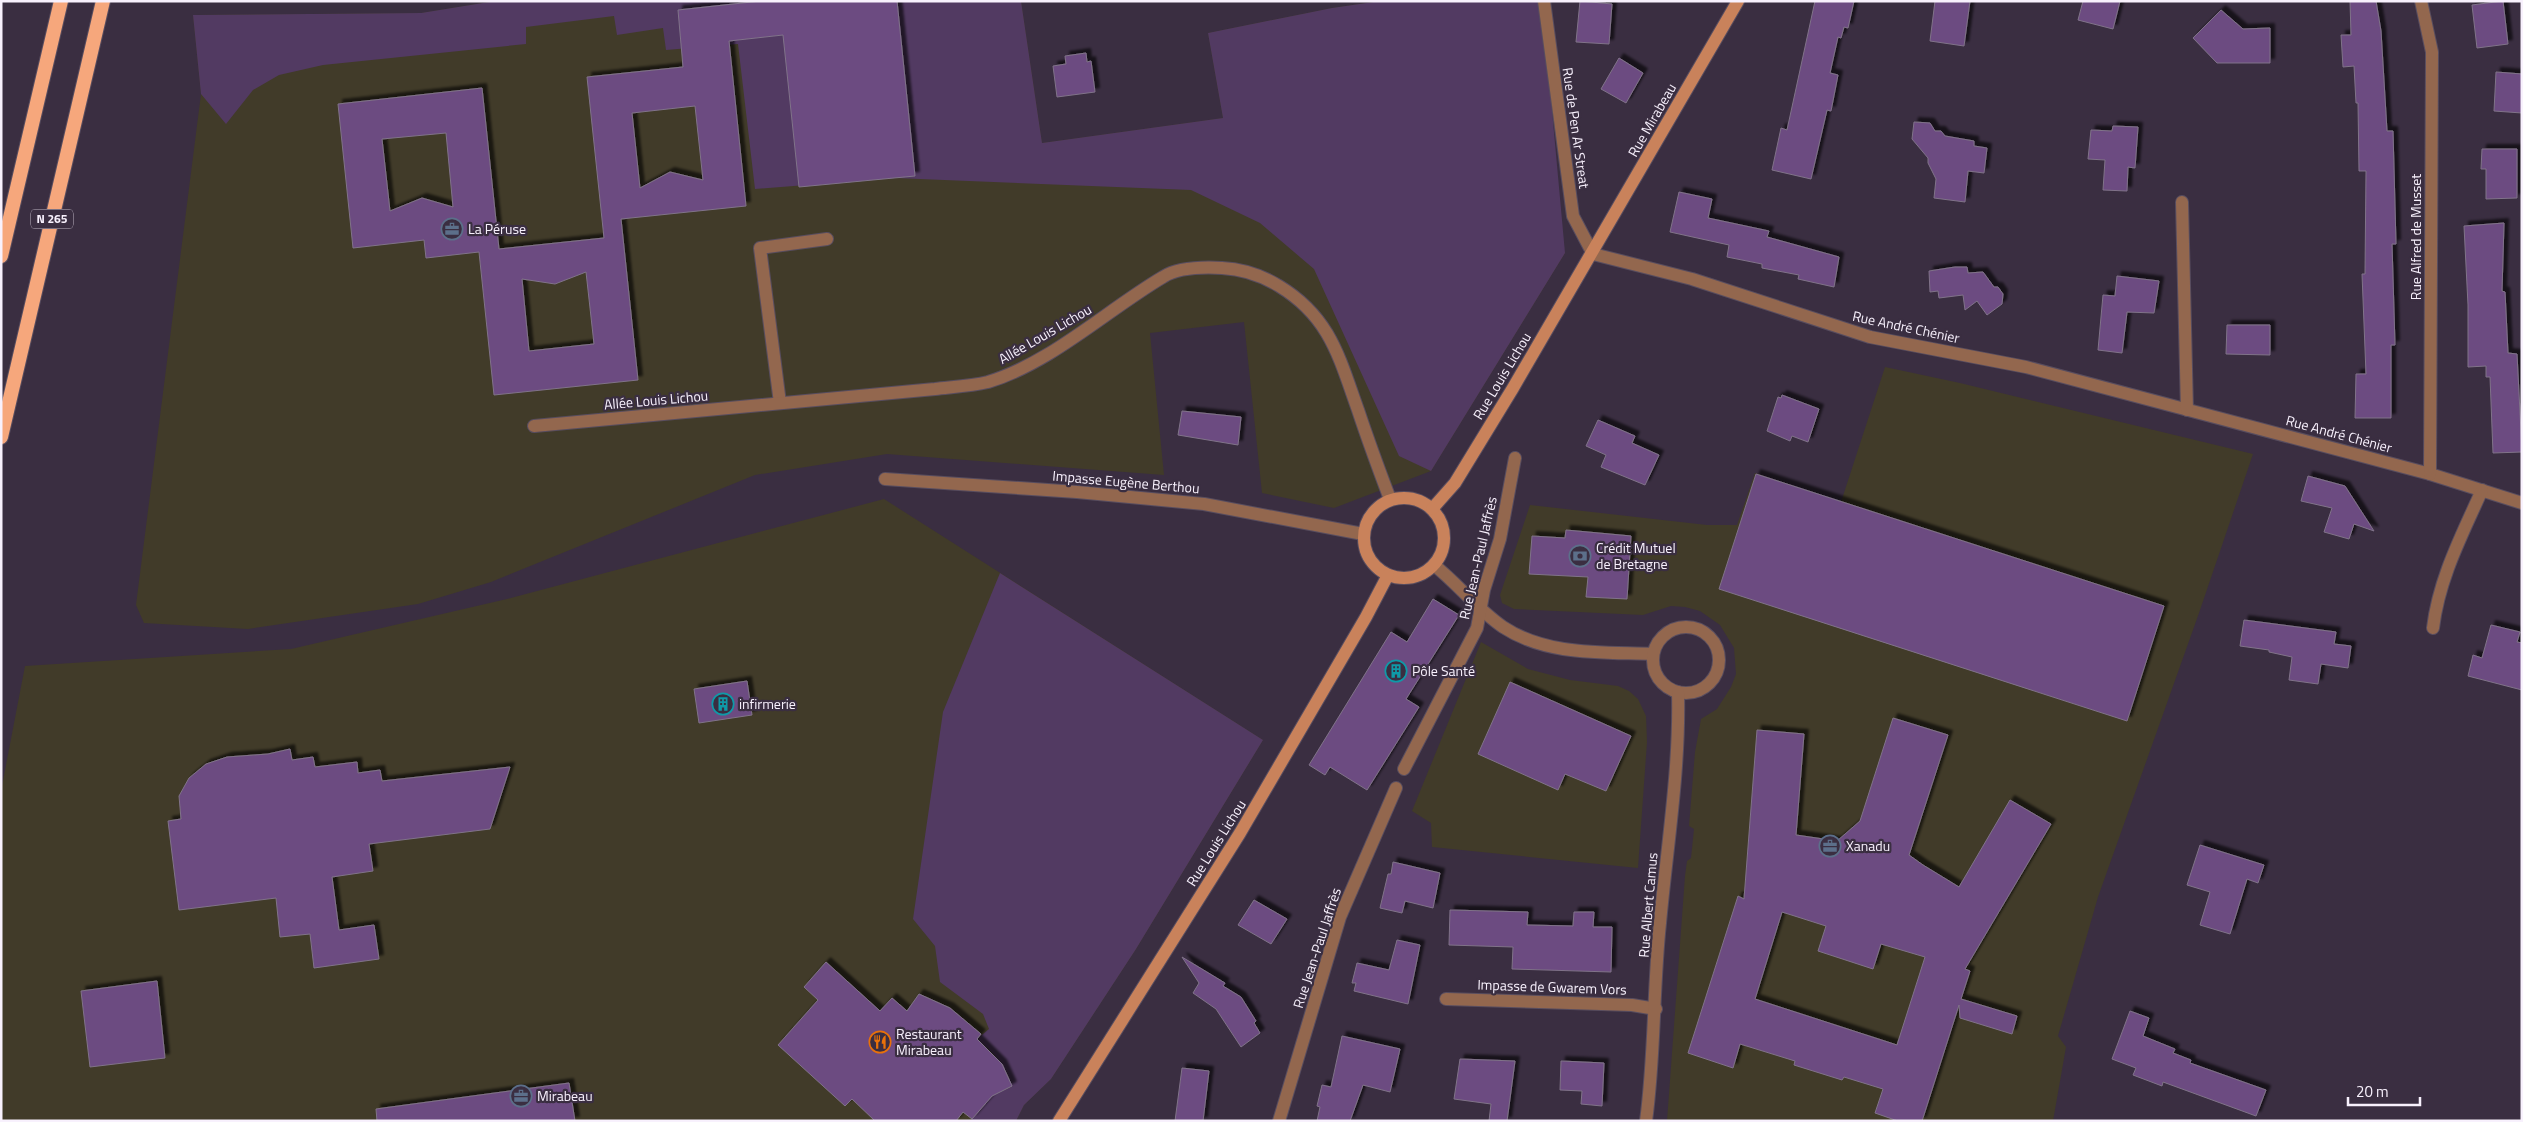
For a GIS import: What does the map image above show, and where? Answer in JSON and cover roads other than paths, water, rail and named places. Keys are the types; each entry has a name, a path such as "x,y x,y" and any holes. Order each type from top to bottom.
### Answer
{"highway":[{"name":"N 265","path":"1,256 61,1"},
{"name":"N 265","path":"1,437 103,1"}],"main road":[{"name":"Rue Mirabeau","path":"1592,254 1738,1"},
{"name":"Rue Louis Lichou","path":"1432,509 1455,483 1592,254"},
{"path":"1404,497 1419,500 1432,509 1440,518 1444,542 1441,554 1434,565 1416,577 1405,578 1388,575 1372,563 1364,549 1363,534 1371,513 1390,500 1404,497"},
{"name":"Rue Louis Lichou","path":"1059,1121 1240,833 1366,617 1388,575"}],"street":[{"name":"Rue de Pen Ar Streat","path":"1544,1 1573,216 1592,254"},
{"name":"Rue Alfred de Musset","path":"2421,1 2432,52 2430,474"},
{"path":"2182,202 2187,410"},
{"path":"780,403 760,248 827,239"},
{"name":"Rue André Chénier","path":"1592,254 1692,279 1870,338 2026,367 2430,474 2522,504"},
{"name":"Allée Louis Lichou","path":"534,426 935,389 987,382 1019,369 1087,329 1165,275 1191,269 1241,269 1266,278 1289,292 1308,306 1324,327 1339,355 1390,500"},
{"name":"Rue Jean-Paul Jaffrès","path":"1404,769 1477,628 1484,590 1500,539 1514,458"},
{"name":"Impasse Eugène Berthou","path":"885,479 1077,492 1204,504 1363,534"},
{"path":"2433,628 2436,599 2446,570 2482,490"},
{"path":"1434,565 1503,626 1532,642 1563,650 1653,654"},
{"path":"1677,627 1697,628 1713,640 1719,659 1716,676 1703,688 1686,693 1678,692 1670,689 1658,678 1654,670 1653,654 1659,639 1677,627"},
{"name":"Rue Albert Camus","path":"1646,1121 1656,1009 1659,926 1679,727 1678,692"},
{"name":"Rue Jean-Paul Jaffrès","path":"1279,1121 1340,917 1396,788"},
{"name":"Impasse de Gwarem Vors","path":"1446,999 1632,1005 1656,1009"}],"place":[{"name":"La Péruse","path":"452,229"},
{"name":"Crédit Mutuel de Bretagne","path":"1580,556"},
{"name":"Pôle Santé","path":"1396,671"},
{"name":"infirmerie","path":"723,704"},
{"name":"Xanadu","path":"1830,846"},
{"name":"Restaurant Mirabeau","path":"880,1042"},
{"name":"Mirabeau","path":"521,1096"}]}
